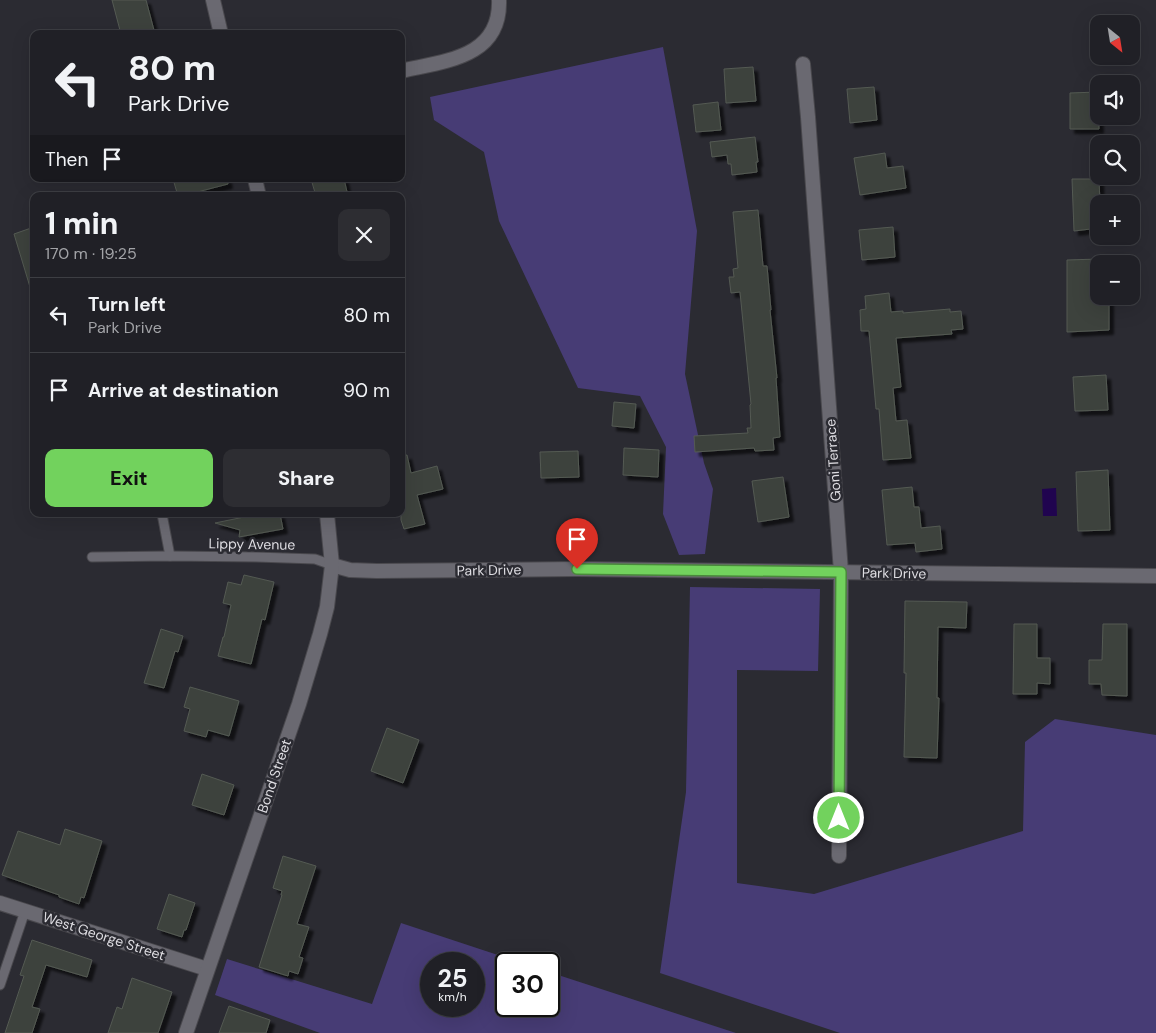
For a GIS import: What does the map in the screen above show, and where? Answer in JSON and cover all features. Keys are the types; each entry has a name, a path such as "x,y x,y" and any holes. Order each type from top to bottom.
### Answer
{"street":[{"path":"213,0 220,30"},
{"path":"405,70 464,56 478,48 489,38 496,23 499,0"},
{"name":"Goni Terrace","path":"803,64 841,572 838,856"},
{"name":"Bond Street","path":"186,1033 304,688 327,607 332,565 327,517"},
{"name":"Park Drive","path":"332,565 350,570 377,571 577,569 1156,576"},
{"name":"West George Street","path":"0,903 208,969"}],"lane":[{"path":"163,517 170,556"},
{"name":"Lippy Avenue","path":"92,557 256,557 314,559 332,565"},
{"path":"0,985 25,911"}],"shaded area":[{"path":"663,47 697,231 685,374 704,463 713,489 705,554 679,555 663,514 666,447 640,396 578,388 499,221 484,152 434,120 430,97"},
{"path":"1056,488 1057,516 1043,516 1042,489"},
{"path":"690,587 820,589 818,671 737,670 737,883 814,894 1023,831 1025,742 1055,719 1156,735 1156,1033 840,1033 660,973 686,792"},
{"path":"401,923 495,954 495,1017 560,1017 560,976 736,1033 320,1033 215,995 227,959 372,1004"}],"building":[{"path":"112,0 146,0 154,30 120,30"},
{"path":"753,67 756,101 726,103 724,69"},
{"path":"874,87 877,120 850,123 847,89"},
{"path":"1090,92 1090,125 1099,125 1099,129 1070,129 1070,93"},
{"path":"718,102 721,130 696,132 693,105"},
{"path":"755,137 758,162 756,162 757,172 732,175 731,164 728,164 727,155 712,157 710,142"},
{"path":"885,153 887,168 903,166 906,188 860,195 854,158"},
{"path":"1072,179 1090,179 1090,185 1099,185 1100,195 1090,195 1090,229 1074,231"},
{"path":"174,182 228,182 228,184 197,192 177,192"},
{"path":"312,182 345,182 347,192 315,192"},
{"path":"758,210 763,266 767,266 780,437 773,438 774,450 755,451 754,448 695,452 694,436 748,433 747,428 751,428 751,404 740,292 731,293 729,277 734,277 733,269 738,268 733,212"},
{"path":"893,227 895,257 862,260 859,230"},
{"path":"30,228 30,287 14,234"},
{"path":"1090,259 1090,305 1109,305 1109,330 1067,332 1067,260"},
{"path":"889,293 891,312 903,311 903,313 950,309 950,312 961,311 963,329 951,330 952,334 896,338 901,387 893,388 896,421 907,420 911,458 883,460 879,409 876,409 869,331 861,331 860,310 866,309 865,296"},
{"path":"1106,375 1108,410 1075,411 1073,377"},
{"path":"614,402 636,404 634,428 612,426"},
{"path":"624,448 659,450 658,477 623,475"},
{"path":"578,451 579,477 541,478 540,452"},
{"path":"405,455 407,455 411,473 437,466 443,489 417,495 425,524 404,529 401,517 405,517"},
{"path":"1108,470 1110,530 1078,531 1076,472"},
{"path":"783,477 789,517 758,522 752,481"},
{"path":"912,487 914,507 919,507 921,528 940,526 942,549 916,552 915,543 887,545 882,490"},
{"path":"244,517 281,517 283,529 239,537 240,530 215,523"},
{"path":"244,575 274,582 265,620 262,619 251,664 218,656 231,605 223,603 228,582 241,585"},
{"path":"905,601 967,602 966,628 938,627 937,698 939,698 937,758 904,757"},
{"path":"1014,624 1037,624 1037,658 1050,658 1050,684 1037,683 1037,694 1013,694"},
{"path":"1103,624 1127,624 1127,696 1102,695 1101,684 1089,684 1089,660 1102,660"},
{"path":"161,629 183,636 178,652 175,651 164,688 144,683"},
{"path":"190,687 239,701 229,736 208,730 206,737 184,731 190,709 184,707"},
{"path":"387,728 419,740 403,783 371,771"},
{"path":"202,774 234,785 224,815 192,805"},
{"path":"65,829 102,841 84,898 81,897 79,904 2,875 18,831 60,845"},
{"path":"283,856 316,866 297,924 309,927 299,957 303,958 298,974 289,971 288,976 259,967 282,895 282,891 273,888"},
{"path":"169,894 195,903 182,937 157,929"},
{"path":"32,940 92,960 87,977 46,965 32,1007 40,1009 32,1033 5,1033 24,976 20,975"},
{"path":"132,978 172,992 158,1033 108,1033 117,1007 122,1009"},
{"path":"229,1006 270,1020 266,1033 219,1033"}],"route":[{"path":"577,569 841,572 839,818"}]}
